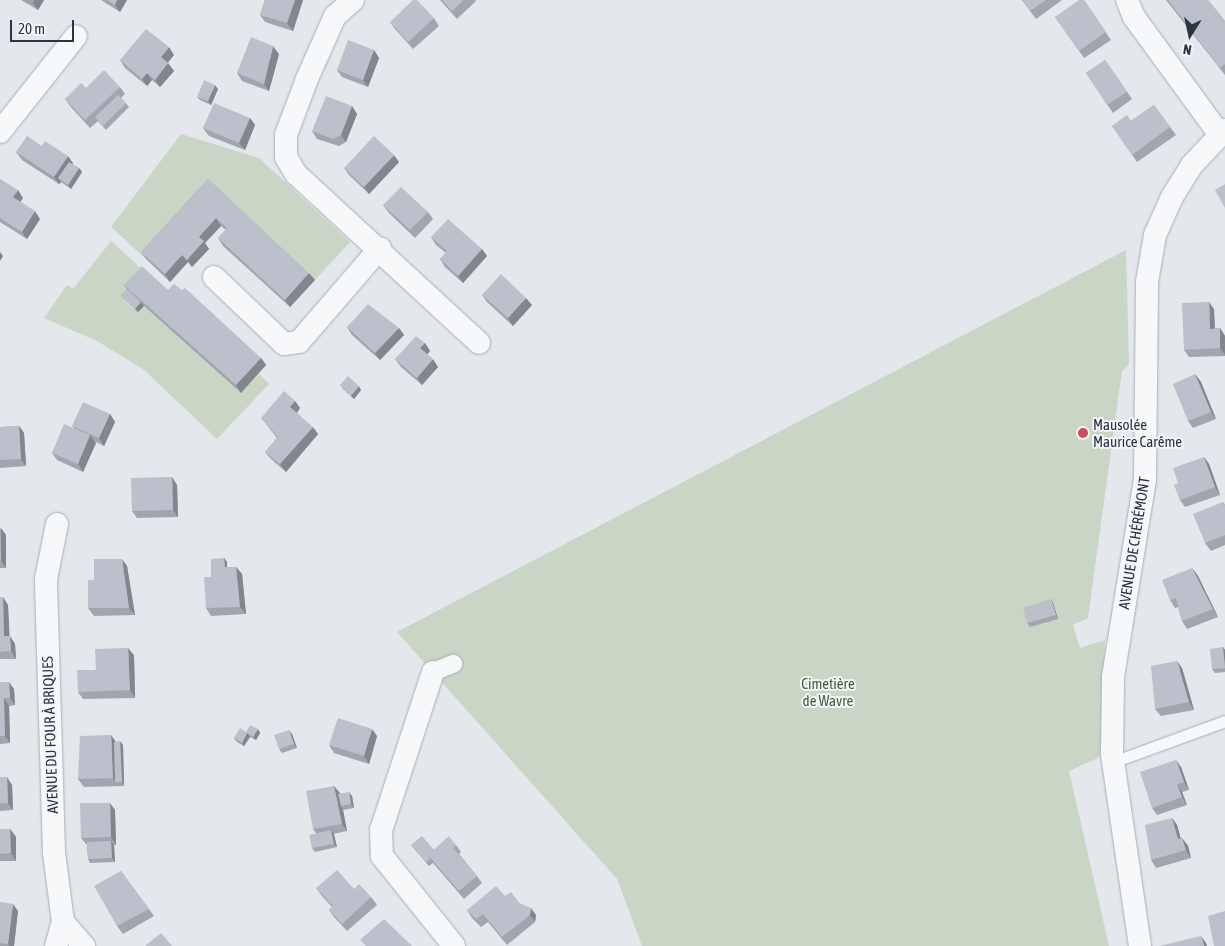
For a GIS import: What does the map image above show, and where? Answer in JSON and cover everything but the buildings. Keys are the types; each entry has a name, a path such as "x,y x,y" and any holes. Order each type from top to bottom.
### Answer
{"street":[{"path":"353,0 335,16 307,79 286,135 286,157 296,174 380,248 479,342"},
{"path":"1127,0 1134,17 1222,133"},
{"path":"0,132 76,36"},
{"name":"AVENUE DE CHÉRÉMONT","path":"1140,946 1113,762 1114,677 1145,479 1150,254 1161,217 1180,180 1222,133"},
{"path":"214,277 284,344 299,342 380,248"},
{"name":"AVENUE DU FOUR À BRIQUES","path":"56,946 63,922 54,853 46,579 58,524"},
{"path":"443,668 381,830 382,856 454,946"},
{"path":"63,922 84,946"}],"lane":[{"path":"1113,762 1225,721"}],"green space":[{"path":"181,134 259,158 350,242 315,280 214,187 146,259 111,227"},
{"path":"111,241 147,274 124,300 138,312 144,306 241,393 259,374 269,384 217,439 143,369 97,341 44,318 67,285 73,289"},
{"name":"Cimetière de Wavre","path":"1126,250 1129,364 1122,371 1088,618 1073,625 1080,648 1105,640 1100,757 1069,771 1109,946 642,946 617,879 397,632"}],"place":[{"name":"Mausolée Maurice Carême","path":"1083,433"}]}
